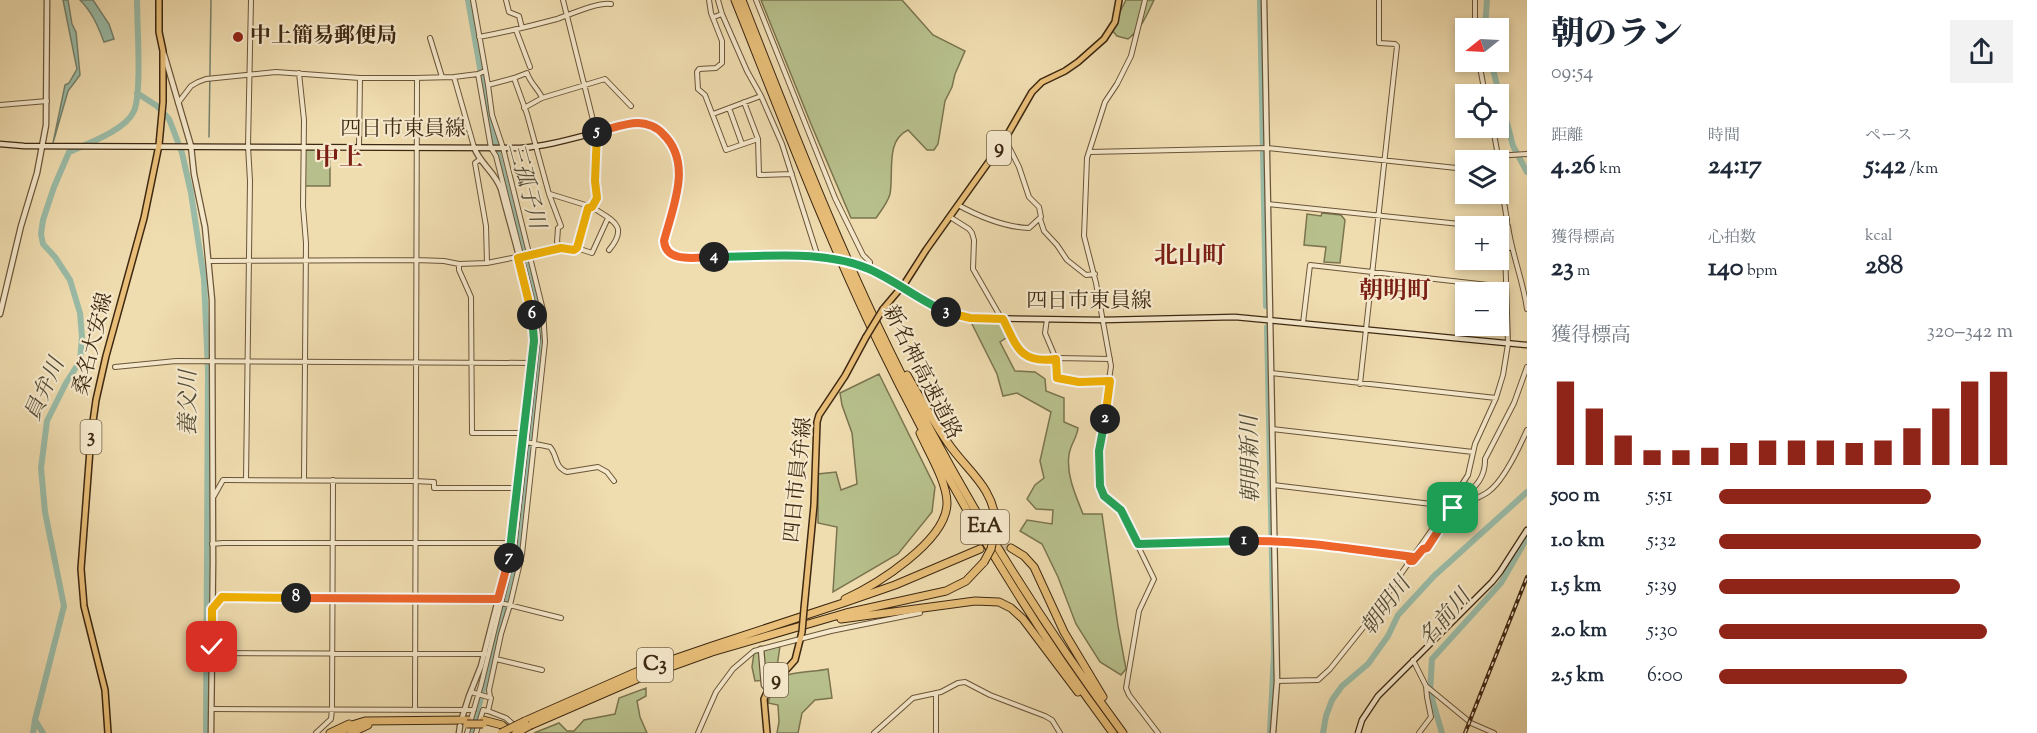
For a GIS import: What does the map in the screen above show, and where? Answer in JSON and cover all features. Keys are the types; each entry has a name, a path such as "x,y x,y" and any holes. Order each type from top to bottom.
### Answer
{"highway":[{"name":"新名神高速道路","path":"735,0 810,186 879,342 925,434 976,527 1033,620 1112,733"},
{"name":"新名神高速道路","path":"741,0 811,173 870,307 930,430 984,524 1041,615 1125,733"},
{"path":"791,625 946,591 966,581 984,562 993,542 996,525 994,509 988,493 957,456 940,431 870,307"},
{"path":"791,625 849,597 885,576 918,550 938,529 944,517 946,497 942,482 879,342"},
{"path":"1011,548 1024,556 1034,567 1072,646 1125,733"},
{"path":"791,625 980,549"},
{"path":"791,625 975,601 999,602 1011,608 1023,619 1112,733"},
{"name":"C3","path":"511,732 528,723 678,663 791,625"},
{"path":"330,733 345,725 464,722 502,725 511,732"},
{"path":"340,733 352,725 364,724"},
{"path":"346,733 364,724"},
{"path":"351,733 364,724"},
{"path":"500,733 511,732"}],"main road":[{"name":"桑名大安線","path":"108,733 105,690 85,614 81,589 92,436 102,369 144,218 159,145 163,102 163,50 159,32 159,0"},
{"name":"四日市員弁線","path":"768,690 795,660 801,635 814,506 819,416 883,309 1005,139 1037,86 1078,62 1110,33 1115,22 1119,0"},
{"name":"9","path":"767,733 765,699 768,690"}],"street":[{"path":"0,314 21,226 44,145 48,101 47,0"},
{"path":"246,480 251,0"},
{"path":"473,0 492,115 503,148 545,323 544,363 522,554 501,634 489,690 488,711"},
{"path":"506,0 509,12 519,16 522,28"},
{"path":"563,0 597,143 595,181 597,198 583,221 577,248"},
{"path":"709,0 711,13 722,41 722,63 716,68 699,69 697,85 705,95 726,150 758,139"},
{"path":"718,0 747,71 761,96 792,174 818,257"},
{"path":"756,0 835,198 862,255 869,259 870,270"},
{"path":"1145,0 1131,56 1105,102 1085,165 1084,236 1095,274 1110,359 1110,381 1099,451 1100,486 1104,496 1121,510 1154,579 1139,611 1126,688 1158,733"},
{"path":"1264,0 1264,148 1271,320 1272,541 1277,681 1273,733"},
{"path":"1360,384 1396,46 1379,43 1379,0"},
{"path":"1475,0 1476,18"},
{"path":"479,37 516,30 590,9 598,4 611,4"},
{"path":"714,17 722,14"},
{"path":"516,30 530,68"},
{"path":"430,38 442,77"},
{"path":"163,50 191,146 209,261 214,334 211,733"},
{"path":"178,103 191,86 206,79 276,72 360,78 454,77 485,71"},
{"path":"299,73 304,120 306,261 304,480"},
{"path":"488,85 527,73 542,98"},
{"path":"467,733 512,543 534,363 533,321 520,257 496,156 492,148 478,74"},
{"path":"454,77 474,147 479,159 497,180 520,257"},
{"path":"359,147 360,78"},
{"path":"415,709 417,78"},
{"path":"514,78 561,226 558,228 557,242 561,248"},
{"path":"524,108 542,98 605,79 631,106"},
{"path":"712,114 761,96"},
{"path":"0,105 48,101"},
{"path":"744,102 758,139 759,175 792,174"},
{"path":"729,108 742,144"},
{"name":"四日市東員線","path":"0,144 536,147 639,123 658,129 675,149 679,163 680,176 664,241 665,247 672,256 830,258 870,270 950,313 970,318 1103,320 1235,317 1527,345"},
{"path":"1005,139 1019,167 1029,197 1041,211 1040,218 1044,231 1072,265 1086,275 1095,274"},
{"path":"1089,152 1264,148 1455,168"},
{"path":"1509,155 1527,154"},
{"path":"479,159 475,163 486,226 487,263"},
{"path":"549,194 591,206 615,222 619,229 619,236 609,250"},
{"path":"957,204 1005,226 1029,228 1040,218"},
{"path":"1268,204 1455,224"},
{"path":"950,217 972,233 974,240 973,269 1018,349 1037,360 1110,359"},
{"path":"209,261 416,260 459,264 487,263 561,248 574,250 577,248 592,254 608,218"},
{"path":"1509,239 1510,248"},
{"path":"1509,245 1524,287 1527,309"},
{"path":"1506,282 1505,249 1510,248"},
{"path":"459,264 459,270 471,297 472,433 525,434"},
{"path":"1303,323 1310,265 1458,282"},
{"path":"1047,319 1045,333 1056,359 1057,378 1079,382 1110,381"},
{"path":"1277,681 1318,680 1330,669 1382,604 1447,508 1468,475 1473,452 1496,398 1503,375 1509,336"},
{"path":"115,367 176,361 534,363"},
{"path":"1451,514 1453,508 1475,487 1485,468 1485,459 1514,403 1527,367"},
{"path":"1270,373 1496,398"},
{"path":"1272,429 1473,452"},
{"path":"1138,544 1272,541 1413,561 1423,549 1427,548 1451,514 1460,506 1485,494 1498,483 1527,430"},
{"path":"459,733 464,722 465,709 485,654 514,550 525,434"},
{"path":"526,442 545,445 553,450 556,463 562,470 567,472 598,467 607,472 614,481"},
{"path":"212,500 223,480 414,481 434,482 434,488 518,488"},
{"path":"316,733 331,719 332,709 333,480"},
{"path":"1273,485 1430,503 1447,508"},
{"path":"1358,733 1370,706 1492,582 1527,530"},
{"path":"212,544 512,543"},
{"path":"212,609 222,597 500,600 510,605 561,618"},
{"path":"698,733 716,692 725,679 754,651 801,635 920,613"},
{"path":"761,649 764,685 768,690"},
{"path":"212,653 485,654"},
{"path":"496,659 542,670"},
{"path":"1413,660 1427,687 1471,723 1494,733"},
{"path":"874,733 914,698 936,694 958,682 965,682 990,695 1045,716 1052,720 1060,733"},
{"path":"1419,733 1431,717 1426,697 1427,687"},
{"path":"471,692 489,697"},
{"path":"936,694 936,733"},
{"path":"211,709 474,710"},
{"path":"476,733 483,710 510,721 521,733"}],"shaded area":[{"path":"63,0 68,0 72,24 76,32 80,75 68,91 53,143 65,85 69,83 77,69"},
{"path":"80,0 93,0 109,24 114,39 104,42 88,9"},
{"path":"761,0 902,0 933,35 965,51 945,101 938,144 934,150 927,150 908,130 901,135 893,149 890,194 876,218 851,218"},
{"path":"1126,0 1154,0 1140,26 1128,39 1117,36 1111,29"},
{"path":"305,148 330,148 330,186 304,186"},
{"path":"1322,213 1341,215 1345,220 1340,263 1324,262 1326,247 1304,245 1307,214 1321,216"},
{"path":"1001,321 1009,336 1000,342 1015,371 1035,372 1045,379 1046,391 1064,398 1064,422 1078,428 1070,451 1069,470 1083,514 1102,514 1126,669 1121,675 1100,662 1076,624 1058,577 1042,544 1020,531 1027,520 1052,524 1053,510 1036,509 1027,499 1035,485 1044,478 1040,461 1051,412 1017,393 1003,396 997,374 971,322"},
{"path":"879,374 935,487 932,512 898,554 833,592 837,527 818,523 818,474 836,472 841,490 857,484 852,433 840,393"},
{"path":"780,646 776,674 767,680 755,681 752,667 754,653"},
{"path":"828,669 832,698 815,700 802,713 798,733 777,733 778,705 768,703 774,685 784,676"},
{"path":"646,688 646,696 637,701 640,717 647,733 534,733 559,723 567,731 574,731 584,720 615,714 619,698"}],"waterway":[{"name":"員弁川","path":"33,733 64,606 45,512 41,468 47,421 80,361 82,337 80,313 70,280 55,257 43,244 41,234 43,220 54,187 69,152 115,130 130,118 134,111 138,89 137,0"},
{"path":"209,137 211,0"},
{"name":"三孤子川","path":"468,0 489,119 541,320 541,348 517,556 472,733"},
{"name":"朝明新川","path":"1260,0 1266,306"},
{"name":"朝明川","path":"1486,18 1487,0"},
{"name":"朝明川","path":"1494,72 1513,146 1527,172"},
{"name":"養父川","path":"137,93 157,106 169,119 182,153 191,193 204,279 208,370 206,733"},
{"name":"朝明新川","path":"1267,327 1274,653 1270,733"},
{"name":"朝明川","path":"1323,733 1332,700 1342,686 1368,664 1388,636 1398,615 1434,576 1527,492"},
{"name":"名前川","path":"1442,733 1430,692 1432,659 1501,583 1527,538"},
{"path":"35,720 43,733"}],"tunnel":[{"path":"980,549 995,546 1011,548"}],"railway":[{"path":"1465,733 1527,577"}],"place":[{"name":"中上簡易郵便局","path":"238,37"}],"district":[{"name":"中上","path":"339,159"},
{"name":"北山町","path":"1190,257"},
{"name":"朝明町","path":"1395,292"}],"route":[{"path":"212,647 212,609 222,597 498,599 512,543 534,341 529,299 518,258 561,248 574,250 577,248 588,208 592,207 597,198 596,132 631,123 649,125 658,129 675,149 680,176 664,241 667,252 672,256 818,257 845,261 870,270 939,309 970,318 1003,319 1018,349 1025,355 1042,361 1056,359 1057,378 1079,382 1110,381 1099,451 1100,486 1104,496 1121,510 1138,544 1274,541 1413,557 1410,561 1413,561 1423,549 1427,548 1453,508"}]}
